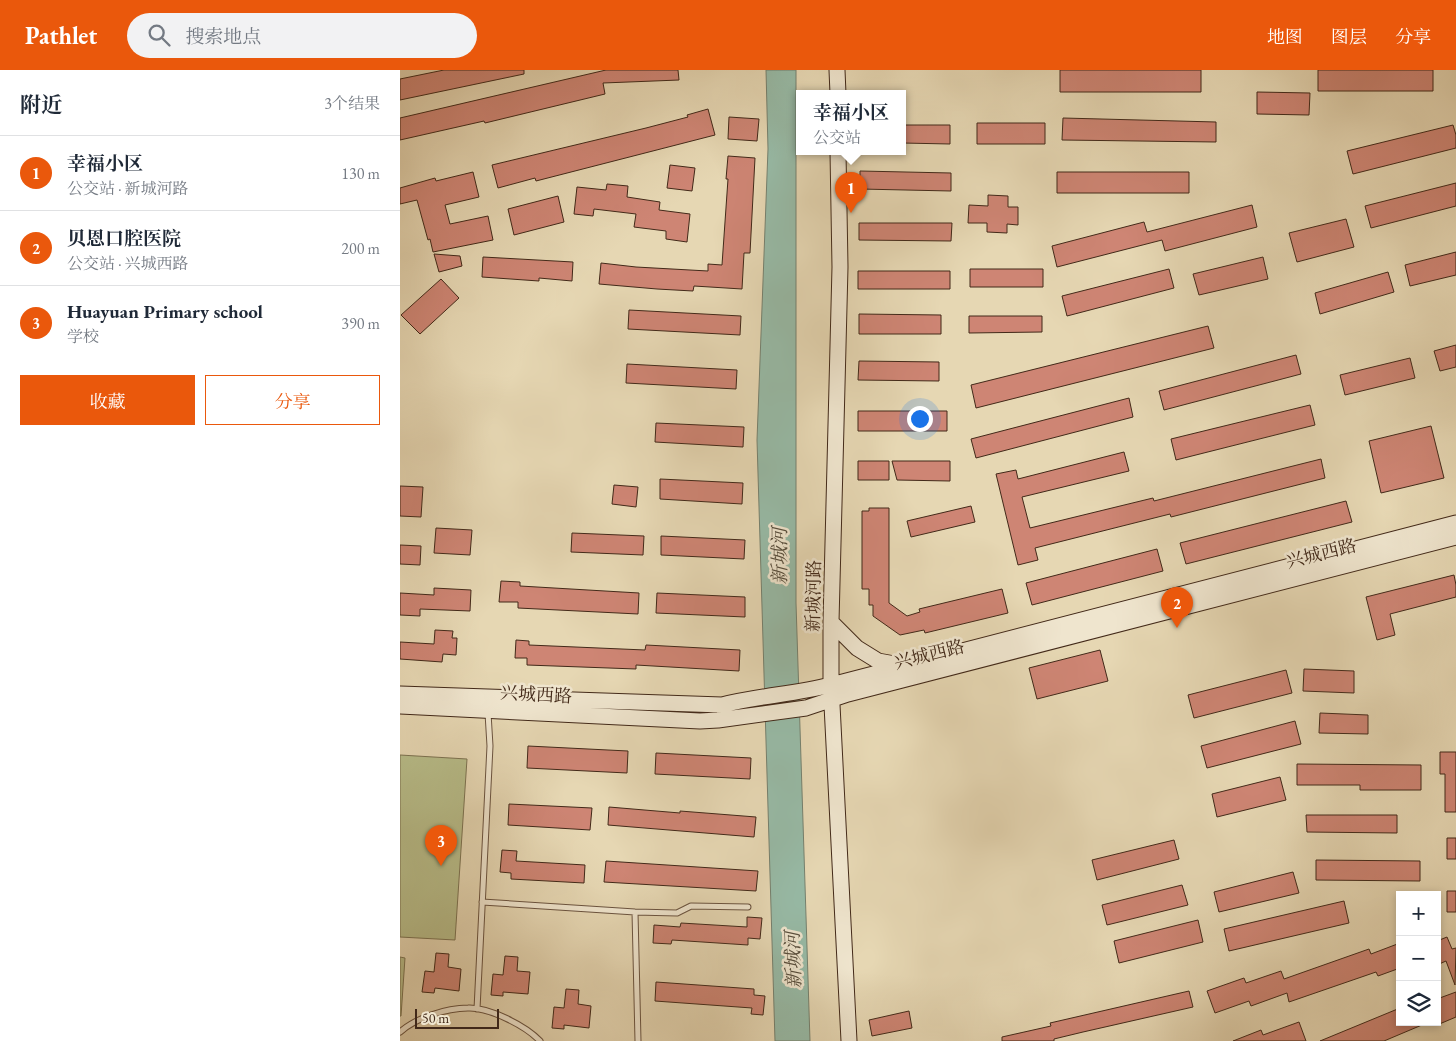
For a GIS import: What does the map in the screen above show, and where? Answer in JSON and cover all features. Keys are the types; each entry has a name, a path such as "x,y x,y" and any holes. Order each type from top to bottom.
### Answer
{"street":[{"path":"838,70 838,90"},
{"name":"新城河路","path":"838,155 840,267 831,622 832,692 849,1041"},
{"name":"兴城西路","path":"400,694 488,704 700,721 806,708 832,692 907,666 1456,523"},
{"name":"兴城西路","path":"400,706 488,704 722,706 758,697 804,692 832,692 1456,538"},
{"path":"831,622 857,648 878,661 907,666"}],"lane":[{"path":"477,1009 490,746 488,704"},
{"path":"482,902 677,913 691,906 748,906"},
{"path":"635,912 638,1041"},
{"path":"400,1032 425,1017 468,1008 487,1011 513,1022 534,1034 540,1041"}],"shaded area":[{"path":"400,755 467,759 455,940 400,937"},
{"path":"400,957 405,958 401,1016 400,1016"}],"water":[{"name":"新城河","path":"766,70 796,70 796,603 810,1041 775,1041 757,440 768,149"}],"building":[{"path":"444,70 524,70 524,74 400,100 400,79"},
{"path":"606,70 678,70 679,80 603,83 605,94 485,123 484,121 400,140 400,118"},
{"path":"1060,70 1201,70 1201,92 1060,92"},
{"path":"1318,70 1433,70 1433,91 1318,91"},
{"path":"1257,92 1310,93 1309,115 1257,114"},
{"path":"708,109 715,135 536,181 535,178 498,188 492,165 646,128 688,117 687,115"},
{"path":"729,117 759,119 757,141 728,139"},
{"path":"1063,118 1216,122 1216,142 1062,140"},
{"path":"977,123 1045,123 1045,144 977,144"},
{"path":"906,125 950,125 950,144 906,143"},
{"path":"1453,125 1456,135 1456,148 1353,174 1347,151"},
{"path":"728,156 755,158 750,253 744,253 742,289 694,286 693,291 599,284 601,263 708,271 708,264 722,265"},
{"path":"670,165 695,168 692,191 667,188"},
{"path":"860,171 951,173 951,191 860,189"},
{"path":"473,172 479,197 445,205 450,224 488,216 493,240 433,252 417,200 400,204 400,188 435,178 436,181"},
{"path":"1057,172 1189,172 1189,193 1057,193"},
{"path":"1456,183 1456,206 1371,228 1365,206"},
{"path":"607,184 628,186 627,197 660,202 659,210 690,214 687,242 666,239 666,231 634,227 636,214 594,209 593,216 574,214 577,187 606,190"},
{"path":"988,195 1008,196 1008,207 1018,207 1018,225 1007,224 1007,233 987,232 987,223 968,223 969,205 988,206"},
{"path":"558,196 564,222 514,235 508,209"},
{"path":"1252,205 1257,227 1165,251 1162,240 1057,267 1052,246 1144,222 1147,232"},
{"path":"1346,219 1354,247 1297,262 1289,233"},
{"path":"859,223 952,223 951,241 859,240"},
{"path":"1456,252 1456,275 1410,286 1405,265"},
{"path":"434,254 460,256 462,266 439,272"},
{"path":"483,257 573,262 572,281 539,278 539,281 482,277"},
{"path":"1263,257 1268,279 1199,295 1193,274"},
{"path":"970,269 1043,269 1043,287 970,287"},
{"path":"1169,269 1174,288 1067,316 1062,296"},
{"path":"858,271 950,271 950,289 858,289"},
{"path":"1388,272 1394,292 1320,314 1315,293"},
{"path":"441,279 459,298 420,334 401,315"},
{"path":"629,310 741,316 740,335 628,329"},
{"path":"859,314 941,315 941,334 859,334"},
{"path":"969,316 1042,316 1042,332 969,333"},
{"path":"1208,326 1214,348 976,408 971,385"},
{"path":"1456,345 1456,367 1440,371 1434,351"},
{"path":"1296,355 1301,374 1164,410 1159,391"},
{"path":"1410,358 1415,378 1345,395 1340,375"},
{"path":"859,361 939,362 939,381 858,380"},
{"path":"627,364 737,370 736,389 626,383"},
{"path":"1129,398 1133,417 976,458 971,439"},
{"path":"1310,405 1315,425 1176,460 1171,439"},
{"path":"858,411 947,411 947,431 858,431"},
{"path":"656,423 744,427 743,447 655,442"},
{"path":"1431,426 1444,478 1381,493 1369,441"},
{"path":"1124,452 1129,471 1022,497 1030,528 1153,498 1154,501 1321,459 1325,478 1171,517 1170,514 1035,548 1038,560 1018,565 996,474 1016,470 1018,479"},
{"path":"858,461 889,461 889,480 858,480"},
{"path":"892,461 950,461 950,481 897,480"},
{"path":"660,479 743,483 742,504 660,499"},
{"path":"614,485 638,487 636,507 612,504"},
{"path":"400,486 423,487 421,517 400,516"},
{"path":"1346,501 1352,522 1186,564 1180,543"},
{"path":"971,506 975,522 911,537 907,521"},
{"path":"869,508 889,508 889,603 907,616 920,612 919,609 1002,589 1008,613 925,633 924,630 900,635 873,616 873,605 869,605 869,589 862,589 862,511 869,511"},
{"path":"436,528 472,530 470,555 434,553"},
{"path":"572,533 644,536 643,555 571,552"},
{"path":"661,536 745,540 744,559 661,555"},
{"path":"400,545 421,546 420,565 400,564"},
{"path":"1157,549 1163,571 1032,605 1026,583"},
{"path":"1454,575 1456,597 1390,614 1395,635 1377,640 1366,597"},
{"path":"501,581 520,582 520,586 639,593 638,614 518,608 518,602 499,602"},
{"path":"434,588 471,590 470,611 420,609 420,616 400,615 400,593 434,595"},
{"path":"657,593 745,597 745,617 656,613"},
{"path":"435,630 453,631 452,638 457,638 456,655 443,654 442,662 400,659 400,642 434,644"},
{"path":"516,640 529,641 529,645 645,650 646,645 740,650 739,671 636,665 636,669 527,665 527,658 515,658"},
{"path":"1100,650 1108,681 1037,699 1029,668"},
{"path":"1304,669 1354,671 1354,693 1303,691"},
{"path":"1286,670 1292,693 1194,718 1188,695"},
{"path":"1320,713 1368,715 1368,734 1319,733"},
{"path":"1295,721 1301,744 1207,768 1201,746"},
{"path":"528,746 628,751 627,773 527,768"},
{"path":"1440,752 1456,752 1456,812 1445,812 1445,774 1440,774"},
{"path":"656,753 751,758 750,779 655,774"},
{"path":"1297,764 1421,765 1421,790 1360,790 1360,785 1297,785"},
{"path":"1280,777 1286,800 1217,817 1212,794"},
{"path":"509,804 592,808 590,830 508,825"},
{"path":"609,807 756,817 754,837 608,825"},
{"path":"1306,815 1397,815 1397,833 1307,832"},
{"path":"1447,838 1456,838 1456,859 1447,859"},
{"path":"1174,840 1179,859 1097,880 1092,860"},
{"path":"502,850 517,851 516,861 585,865 584,883 511,879 511,873 500,872"},
{"path":"1316,860 1420,861 1420,881 1316,880"},
{"path":"606,861 758,871 756,891 604,882"},
{"path":"1293,872 1299,893 1219,912 1214,892"},
{"path":"1182,885 1188,905 1107,925 1102,905"},
{"path":"1447,891 1456,891 1456,912 1447,912"},
{"path":"1344,901 1349,923 1229,951 1224,929"},
{"path":"747,917 762,918 760,939 748,938 748,945 672,940 671,944 653,943 654,925 680,927 681,923 747,927"},
{"path":"1198,920 1203,942 1119,963 1114,941"},
{"path":"1447,937 1452,949 1456,948 1455,985 1446,961 1441,963 1441,939"},
{"path":"1396,945 1396,969 1378,976 1376,972 1289,1002 1287,993 1251,1006 1249,1001 1215,1013 1207,991 1244,978 1246,983 1281,971 1284,979 1369,949 1371,954"},
{"path":"436,953 449,954 448,967 461,969 459,991 435,988 434,993 422,992 425,971 434,972"},
{"path":"505,956 518,957 517,971 530,972 528,994 503,992 503,996 491,995 493,974 503,975"},
{"path":"656,982 754,989 754,995 765,996 763,1015 751,1014 752,1008 655,1001"},
{"path":"566,989 579,990 578,1004 591,1006 589,1028 564,1025 564,1029 552,1028 554,1007 564,1008"},
{"path":"1189,991 1193,1007 1054,1039 1054,1041 1002,1041 1002,1037 1051,1026 1050,1023"},
{"path":"1456,992 1456,1017 1441,1023 1441,998"},
{"path":"1396,1010 1396,1026 1420,1026 1384,1041 1320,1041"},
{"path":"909,1011 912,1028 872,1036 869,1020"},
{"path":"1299,1022 1306,1041 1233,1041 1261,1030 1263,1035"}],"place":[{"name":"幸福小区","path":"851,213"},
{"name":"贝恩口腔医院","path":"1177,628"},
{"name":"Huayuan Primary school","path":"441,866"}]}
